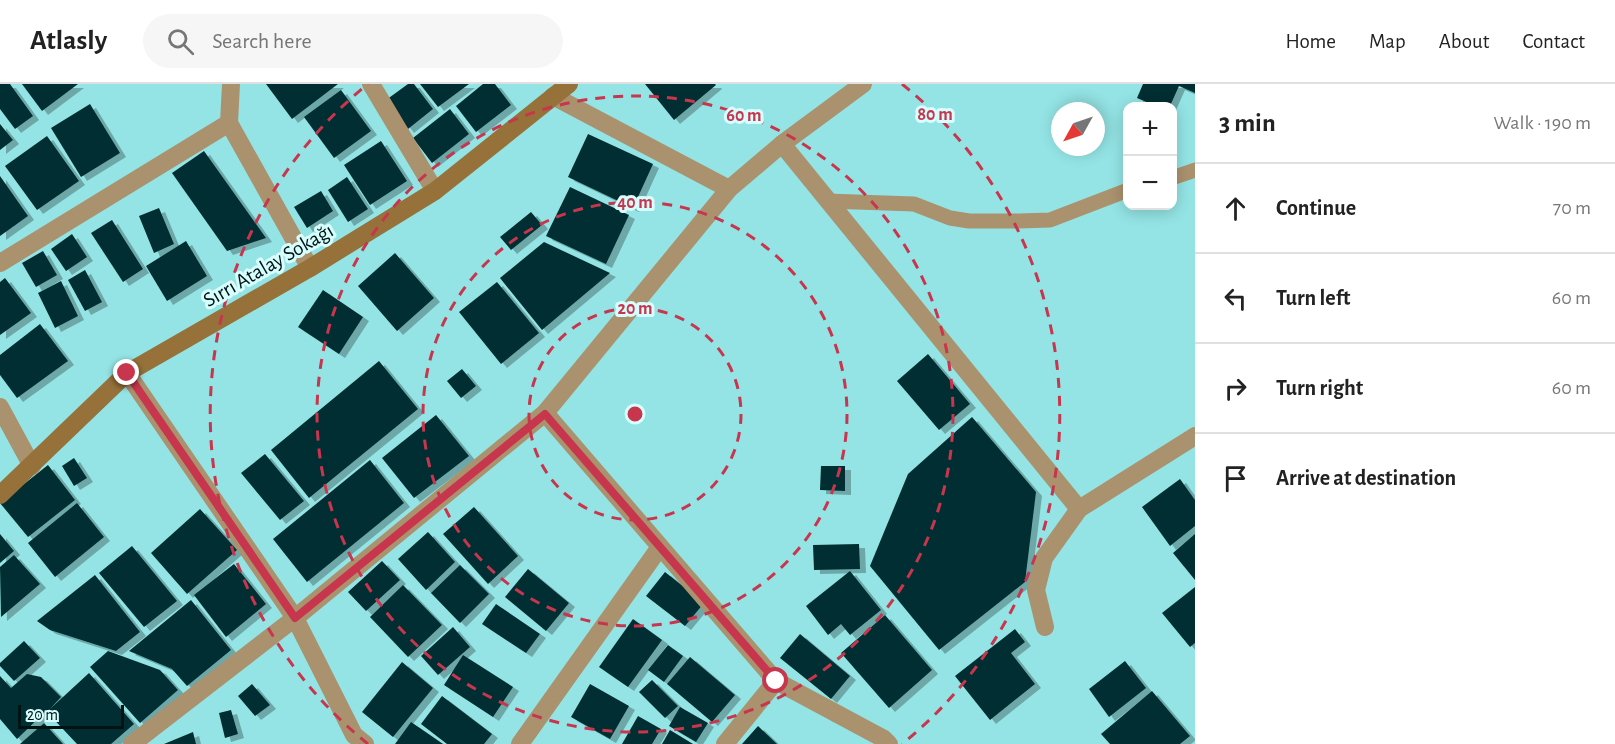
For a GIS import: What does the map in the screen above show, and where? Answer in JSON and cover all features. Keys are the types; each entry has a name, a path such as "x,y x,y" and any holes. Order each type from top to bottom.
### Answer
{"main road":[{"name":"Sırrı Atalay Sokağı","path":"0,495 127,373 310,268 435,191 569,84"}],"street":[{"path":"231,84 229,123 310,268"},
{"path":"371,84 435,191"},
{"path":"132,744 295,618 545,414 729,189 782,144 863,84"},
{"path":"553,96 729,189"},
{"path":"0,263 229,123"},
{"path":"782,144 1079,509"},
{"path":"127,373 295,618 354,735 365,744"},
{"path":"0,407 32,466"},
{"path":"545,414 776,681 884,739 889,744"},
{"path":"1045,627 1036,590 1044,558 1079,509 1195,435"},
{"path":"520,744 660,547"},
{"path":"725,744 776,681"}],"lane":[{"path":"1177,177 1195,170"},
{"path":"827,201 914,204 950,218 969,221 1019,221 1050,220 1123,192"}],"building":[{"path":"0,84 10,84 33,116 15,129 0,109"},
{"path":"22,84 78,84 42,111"},
{"path":"266,84 338,84 292,119"},
{"path":"408,84 414,84 433,109 408,129 386,100"},
{"path":"420,84 469,84 438,107"},
{"path":"483,84 495,84 511,105 476,132 456,106"},
{"path":"645,84 715,84 716,85 674,120"},
{"path":"1143,84 1195,84 1195,93 1179,86 1172,102 1146,102 1137,98"},
{"path":"341,90 371,131 334,158 304,117"},
{"path":"90,104 120,153 81,177 51,128"},
{"path":"450,109 469,134 432,163 413,138"},
{"path":"0,124 13,140 0,150"},
{"path":"588,134 653,164 633,208 568,177"},
{"path":"47,136 79,181 37,210 5,166"},
{"path":"381,141 407,181 370,205 344,165"},
{"path":"204,151 266,238 227,251 172,173"},
{"path":"0,176 28,216 0,236"},
{"path":"347,177 368,209 348,222 328,190"},
{"path":"570,187 629,215 606,264 546,236"},
{"path":"321,191 333,211 307,228 294,207"},
{"path":"159,208 174,244 154,253 139,216"},
{"path":"531,212 542,225 511,250 500,237"},
{"path":"112,220 143,269 123,282 91,233"},
{"path":"72,234 87,257 66,271 51,249"},
{"path":"186,241 207,276 167,301 146,266"},
{"path":"544,242 610,273 542,330 500,278"},
{"path":"43,251 57,275 36,287 22,263"},
{"path":"395,253 434,298 397,331 358,286"},
{"path":"85,270 102,302 85,311 68,280"},
{"path":"5,278 31,313 0,335 0,282"},
{"path":"61,281 78,316 55,328 38,293"},
{"path":"497,282 539,333 501,364 459,312"},
{"path":"323,290 363,317 339,354 298,327"},
{"path":"40,324 68,361 17,398 0,375 0,355"},
{"path":"928,354 970,404 939,430 897,381"},
{"path":"379,361 418,409 309,498 271,450"},
{"path":"462,369 476,386 461,398 447,381"},
{"path":"436,415 469,456 414,498 382,458"},
{"path":"972,417 1036,492 1025,582 939,650 870,566 908,474"},
{"path":"265,454 304,501 280,520 241,473"},
{"path":"74,458 87,478 74,486 62,466"},
{"path":"370,460 404,503 307,582 273,539"},
{"path":"48,465 75,500 28,537 0,503"},
{"path":"821,466 845,466 845,491 820,490"},
{"path":"1180,479 1195,500 1195,526 1170,546 1142,507"},
{"path":"77,503 104,537 55,577 28,543"},
{"path":"474,507 518,556 488,584 443,534"},
{"path":"200,509 237,550 187,594 151,553"},
{"path":"428,532 455,562 426,590 398,559"},
{"path":"0,534 14,551 0,563"},
{"path":"1195,534 1195,580 1173,553"},
{"path":"859,544 860,569 814,570 813,545"},
{"path":"132,546 177,601 144,627 99,573"},
{"path":"14,555 40,584 1,617 0,567"},
{"path":"382,561 400,580 366,611 348,592"},
{"path":"234,564 266,604 226,637 194,595"},
{"path":"460,565 489,594 460,623 431,593"},
{"path":"528,569 569,603 546,631 505,597"},
{"path":"850,571 881,610 850,635 841,624 828,635 806,606"},
{"path":"665,572 704,603 685,626 646,596"},
{"path":"95,575 140,632 116,651 50,630 37,621"},
{"path":"403,585 442,625 408,657 370,617"},
{"path":"1195,587 1195,643 1190,647 1162,613"},
{"path":"191,600 231,650 187,686 172,669 129,651"},
{"path":"496,604 540,634 526,653 482,624"},
{"path":"885,615 932,670 889,708 841,653"},
{"path":"633,619 662,640 628,687 599,667"},
{"path":"453,627 470,647 438,675 421,656"},
{"path":"1015,629 1025,642 1011,653 1035,684 990,720 955,676"},
{"path":"800,634 850,676 831,699 780,658"},
{"path":"24,641 40,658 14,681 0,666 0,663"},
{"path":"668,645 683,656 664,682 648,670"},
{"path":"108,651 160,670 178,690 140,723 90,667"},
{"path":"463,655 513,687 493,717 444,685"},
{"path":"690,657 735,695 712,722 667,684"},
{"path":"1125,661 1146,688 1109,717 1089,689"},
{"path":"402,662 433,688 393,737 362,712"},
{"path":"89,673 134,724 111,744 77,744 46,711 17,739 0,719 0,676 11,688 27,674 41,677 61,697 50,709"},
{"path":"652,680 678,706 665,718 639,692"},
{"path":"252,684 270,705 255,716 238,696"},
{"path":"590,684 629,706 610,739 571,717"},
{"path":"1152,691 1190,736 1180,744 1110,744 1101,734"},
{"path":"442,696 492,734 484,744 447,744 421,724"},
{"path":"680,707 708,723 696,742 669,726"},
{"path":"231,710 238,734 225,738 219,713"},
{"path":"638,716 661,729 652,744 622,744"},
{"path":"411,722 443,744 395,744"},
{"path":"44,723 63,744 20,744"},
{"path":"758,726 777,744 742,744"},
{"path":"670,730 693,744 662,744"},
{"path":"193,732 196,744 164,744"}],"route":[{"path":"127,373 295,618 545,414 776,681"}]}
